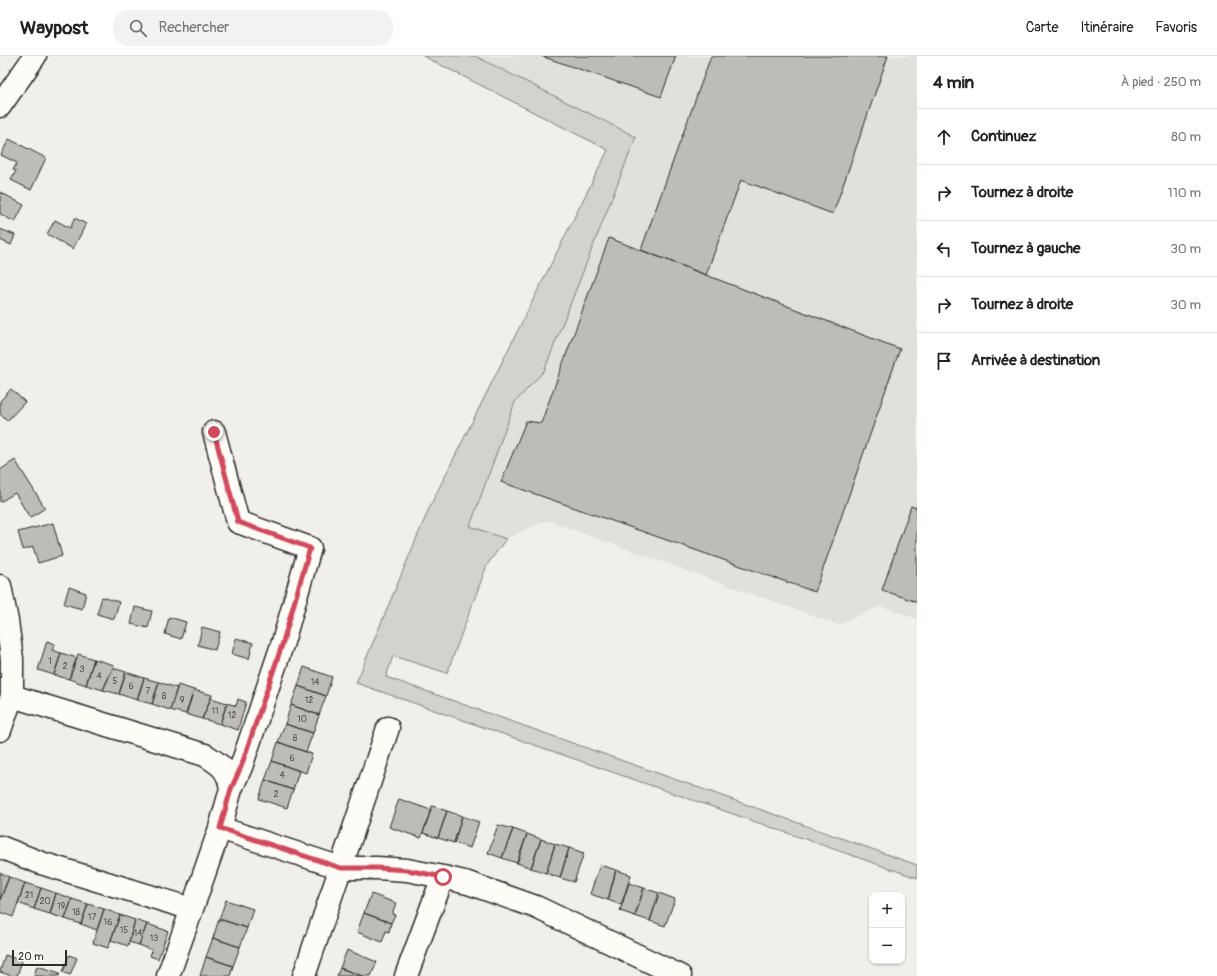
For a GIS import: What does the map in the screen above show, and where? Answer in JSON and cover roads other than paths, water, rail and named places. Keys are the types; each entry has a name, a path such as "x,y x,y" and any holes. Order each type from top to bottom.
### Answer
{"street":[{"path":"0,106 35,56"},
{"path":"168,976 220,828 231,789 241,767 283,642 310,548 238,522 214,432"},
{"path":"0,586 8,621 12,659 12,696 0,730"},
{"path":"12,696 205,755 221,765 230,779 231,789"},
{"path":"304,976 388,728"},
{"path":"220,828 341,868 407,870 468,883 536,907 680,976"},
{"path":"0,847 41,863 192,909"},
{"path":"406,976 443,877"}]}
